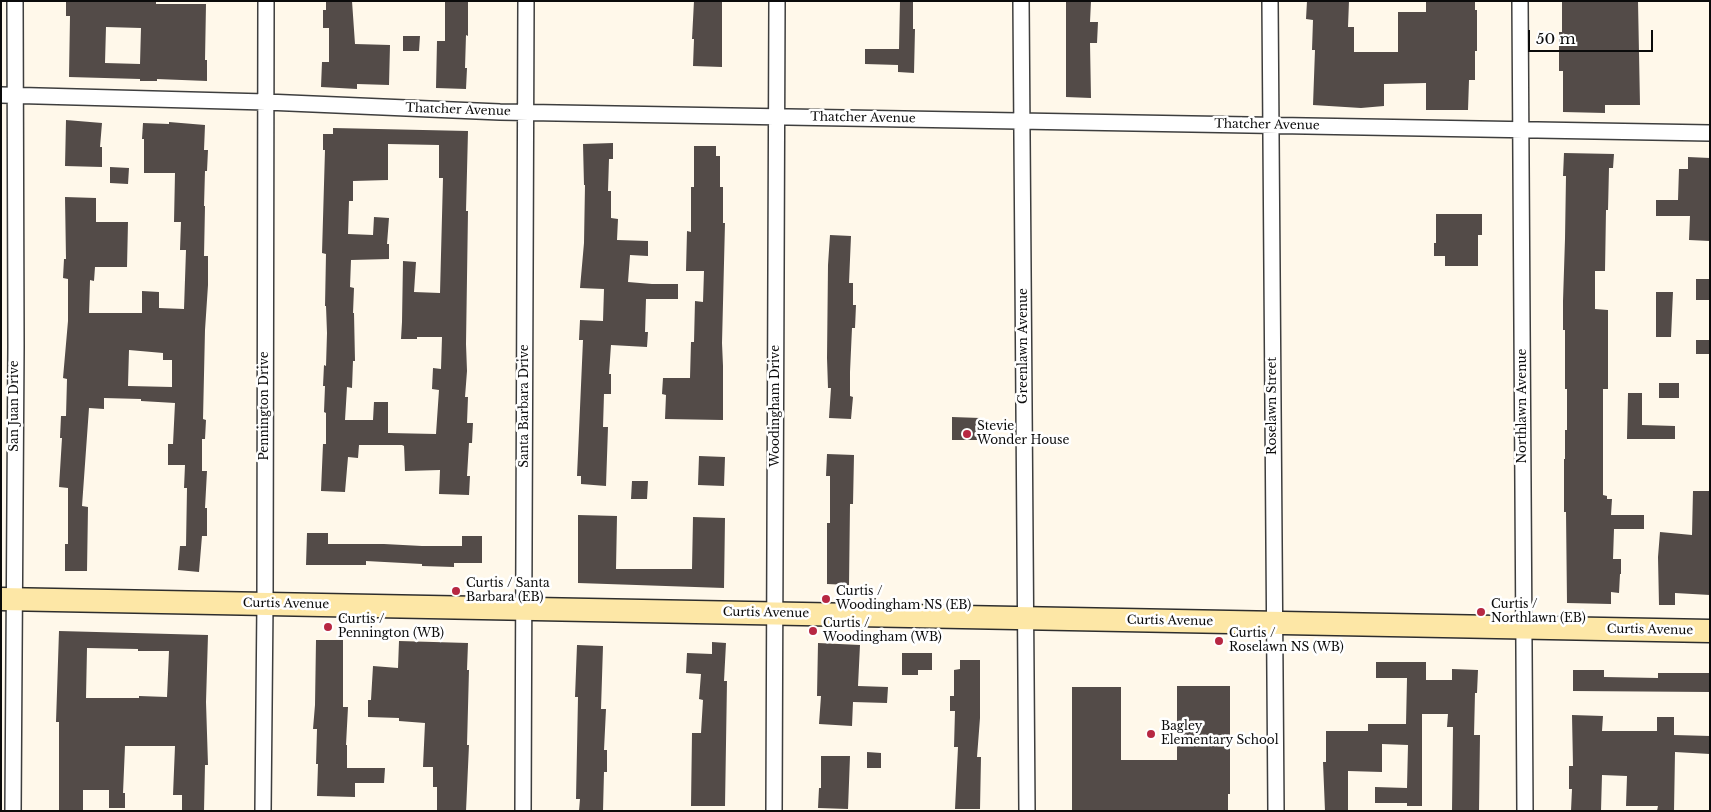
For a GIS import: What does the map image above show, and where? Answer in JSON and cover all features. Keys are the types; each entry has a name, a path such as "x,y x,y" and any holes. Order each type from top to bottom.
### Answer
{"street":[{"name":"San Juan Drive","path":"13,811 8,599 8,95 15,1"},
{"name":"Pennington Drive","path":"263,811 266,1"},
{"name":"Santa Barbara Drive","path":"523,811 526,1"},
{"name":"Woodingham Drive","path":"774,811 776,1"},
{"name":"Greenlawn Avenue","path":"1021,1 1027,811"},
{"name":"Roselawn Street","path":"1270,1 1276,811"},
{"name":"Northlawn Avenue","path":"1520,1 1525,811"},
{"name":"Thatcher Avenue","path":"8,95 526,112 1710,133"},
{"name":"Curtis Avenue","path":"8,599 1710,631"}],"building":[{"path":"66,1 156,1 156,4 206,4 205,60 207,60 207,81 157,79 157,81 140,81 140,79 69,77 70,16 66,16","holes":["106,27 141,28 140,64 105,63"]},
{"path":"326,1 352,1 355,44 390,45 389,85 357,84 357,89 321,87 322,62 329,62 329,28 323,28 323,10 326,10"},
{"path":"445,1 468,1 466,89 436,88 437,41 445,41"},
{"path":"694,1 722,1 722,67 693,66"},
{"path":"900,1 913,1 913,29 915,29 914,73 898,72 898,65 865,64 865,49 899,49"},
{"path":"1066,1 1091,1 1090,22 1098,22 1097,43 1090,43 1091,98 1066,97"},
{"path":"1307,1 1349,1 1348,27 1354,27 1354,52 1398,52 1398,12 1426,12 1426,1 1475,1 1475,10 1477,10 1477,51 1475,51 1475,80 1469,80 1468,110 1426,110 1426,83 1384,84 1384,106 1361,108 1313,105 1315,50 1312,50 1313,20 1306,19"},
{"path":"1638,1 1640,105 1605,105 1605,113 1563,112 1563,71 1559,71 1559,32 1562,32 1562,2"},
{"path":"403,36 420,36 419,51 403,51"},
{"path":"66,120 102,123 100,147 102,147 102,167 65,166"},
{"path":"169,122 205,125 204,150 208,150 204,206 204,256 208,256 203,419 206,420 205,439 202,439 202,471 207,471 205,508 207,508 207,536 202,536 199,572 178,570 180,546 186,546 187,488 184,488 185,465 168,465 168,444 173,444 175,403 141,401 141,399 104,398 104,409 89,408 82,506 88,507 87,571 65,571 65,544 68,544 68,488 59,487 62,438 60,438 61,416 66,416 67,379 63,378 68,321 68,279 63,278 64,259 66,259 65,197 96,198 96,222 128,222 127,267 95,267 94,281 90,280 89,313 142,313 142,291 159,292 159,308 184,309 186,250 180,250 181,222 174,222 175,173 144,173 143,123 169,124","holes":["129,350 163,353 163,360 172,360 172,387 128,386"]},
{"path":"333,128 468,131 466,211 468,211 467,371 465,397 468,397 467,423 473,423 472,443 469,443 467,476 470,476 469,495 439,494 440,470 405,471 404,446 402,445 359,445 358,458 348,457 345,492 321,491 323,444 326,444 325,386 323,386 327,333 325,306 326,254 322,253 325,150 323,150 323,134 333,134","holes":["388,144 439,145 439,178 443,178 440,293 414,292 416,262 403,261 401,339 442,337 441,369 433,368 432,389 439,390 436,434 388,433 388,402 374,402 373,420 345,420 347,387 352,388 353,361 355,361 354,288 350,287 351,260 389,259 389,244 387,244 389,218 374,217 373,235 348,234 349,201 353,201 353,181 388,180"]},
{"path":"613,143 613,159 609,159 608,191 611,191 611,218 618,219 617,240 648,241 648,256 630,255 628,282 678,284 678,299 646,299 645,332 648,332 647,347 611,345 609,374 611,374 611,394 604,394 603,427 608,427 606,486 581,484 581,476 577,476 583,340 579,340 580,320 603,321 604,289 580,288 584,243 585,185 583,144"},
{"path":"694,146 716,146 716,156 720,156 720,187 723,187 723,223 725,223 722,343 723,420 665,419 666,395 662,394 663,378 690,378 691,342 694,342 695,301 703,302 704,271 686,271 687,231 691,232 691,187 694,187"},
{"path":"1564,153 1614,154 1613,168 1609,168 1605,271 1595,271 1595,309 1608,310 1608,389 1603,389 1603,495 1607,496 1607,499 1612,499 1611,515 1644,515 1644,529 1614,529 1613,559 1621,559 1621,574 1619,593 1611,592 1611,604 1567,603 1566,512 1564,512 1567,389 1565,389 1565,330 1563,330 1566,176 1563,176"},
{"path":"1688,157 1710,158 1710,241 1689,240 1690,216 1656,216 1656,200 1678,200 1679,169 1688,169"},
{"path":"110,167 129,168 128,184 110,183"},
{"path":"1436,214 1482,214 1482,235 1478,235 1478,266 1445,266 1445,256 1434,256"},
{"path":"830,235 851,236 849,283 853,283 853,305 856,305 855,328 852,328 850,372 850,396 853,397 851,419 829,418 831,388 828,388 827,358"},
{"path":"1696,279 1710,279 1710,300 1696,300"},
{"path":"1656,292 1673,292 1671,337 1656,337"},
{"path":"1696,340 1710,340 1710,354 1696,354"},
{"path":"1659,383 1679,383 1679,398 1659,398"},
{"path":"1628,393 1642,393 1642,425 1675,426 1675,439 1627,439"},
{"name":"Stevie Wonder House","path":"952,417 980,418 980,428 983,428 983,440 952,440"},
{"path":"827,454 854,455 853,504 850,504 849,585 827,584 827,523 830,523 830,476 826,476"},
{"path":"699,456 725,457 724,486 698,485"},
{"path":"632,481 648,481 647,499 631,499"},
{"path":"1693,491 1710,491 1710,595 1675,593 1675,605 1659,605 1658,557 1660,532 1692,535"},
{"path":"578,515 617,516 616,569 692,569 693,517 725,518 724,588 578,583"},
{"path":"307,533 328,533 328,544 422,546 462,546 462,536 482,536 482,563 454,563 454,567 366,561 366,565 306,565"},
{"path":"59,631 208,635 206,702 208,765 205,765 204,811 182,811 182,795 173,795 175,746 125,746 123,793 125,793 125,808 109,808 109,790 83,790 83,811 59,811 59,722 56,722","holes":["87,648 138,649 138,651 169,651 167,697 86,698"]},
{"path":"316,640 343,640 343,707 348,707 347,768 385,768 384,783 355,783 355,797 317,796 317,729 313,729"},
{"path":"399,641 468,643 467,745 469,745 466,811 437,811 437,787 433,787 433,767 423,767 425,723 399,721 399,718 368,717 368,700 371,700 373,666 398,668"},
{"path":"712,642 726,643 724,681 727,681 725,806 691,806 692,733 701,733 703,700 699,699 701,674 686,673 687,653 712,654"},
{"path":"818,643 860,645 858,686 888,687 887,703 853,702 852,726 819,724 821,696 817,696"},
{"path":"577,645 603,646 601,709 606,709 604,750 607,750 607,772 604,772 603,811 579,811 580,799 576,799 578,697 575,697"},
{"path":"902,653 932,653 932,670 918,670 918,675 902,675"},
{"path":"960,660 980,660 980,718 977,757 981,757 980,809 955,809 958,747 954,747 955,711 950,711 950,696 954,696 954,670 960,669"},
{"path":"1376,662 1426,662 1426,680 1452,680 1452,669 1478,670 1477,693 1475,693 1474,735 1480,735 1479,811 1452,811 1453,727 1447,727 1448,714 1422,714 1422,806 1407,806 1407,803 1375,803 1375,787 1407,788 1408,745 1382,744 1382,772 1348,771 1348,811 1325,811 1323,762 1326,762 1326,731 1368,731 1368,724 1406,724 1407,678 1376,678"},
{"path":"1573,670 1604,670 1604,677 1658,678 1658,673 1710,673 1710,692 1573,691"},
{"path":"1177,686 1230,686 1230,794 1228,794 1228,811 1072,811 1072,687 1121,687 1121,760 1177,760"},
{"path":"1572,715 1603,716 1602,731 1657,731 1657,717 1674,717 1674,735 1710,736 1710,754 1675,752 1674,811 1657,811 1658,806 1626,806 1627,776 1602,775 1601,811 1571,811 1572,789 1569,789 1569,766 1573,766"},
{"path":"867,752 881,753 881,768 867,768"},
{"path":"821,756 850,756 848,809 818,808 819,788 821,788"}],"place":[{"name":"Stevie Wonder House","path":"967,434"},
{"name":"Curtis / Santa Barbara (EB)","path":"456,591"},
{"name":"Curtis / Woodingham NS (EB)","path":"826,599"},
{"name":"Curtis / Northlawn (EB)","path":"1481,612"},
{"name":"Curtis / Pennington (WB)","path":"328,627"},
{"name":"Curtis / Woodingham (WB)","path":"813,631"},
{"name":"Curtis / Roselawn NS (WB)","path":"1219,641"},
{"name":"Bagley Elementary School","path":"1151,734"}]}
